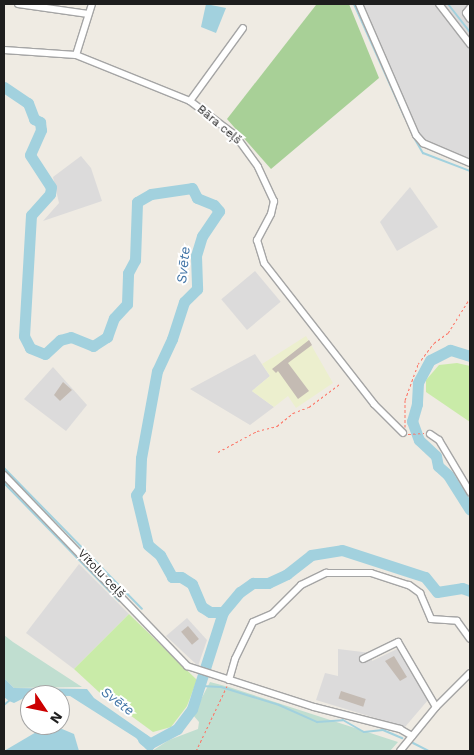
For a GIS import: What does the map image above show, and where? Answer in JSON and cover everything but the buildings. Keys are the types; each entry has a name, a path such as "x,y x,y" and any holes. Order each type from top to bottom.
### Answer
{"street":[{"path":"18,4 88,14"},
{"path":"76,55 92,4"},
{"path":"359,4 416,136 423,143 470,163"},
{"path":"439,4 470,44"},
{"path":"470,8 466,13 470,19"},
{"path":"190,101 243,28"},
{"name":"Bāra ceļš","path":"4,50 76,55 190,101 213,116 243,144 271,192 274,204 258,240 264,263 374,404 392,425 406,433"},
{"path":"427,433 439,440 470,492"},
{"name":"Vītolu ceļš","path":"4,475 116,590 179,659 197,672 229,681"},
{"path":"412,736 400,729 314,707 229,681 235,659 253,622 272,614 301,585 326,573 371,573 409,585 420,593 431,619 457,621 470,639"},
{"path":"363,659 398,642 436,707"},
{"path":"400,751 436,707 470,673"}],"path":[{"path":"427,433 406,433 405,400 418,364 434,343 448,333 470,298"},
{"path":"218,452 257,431 277,426 293,413 309,407 340,384"},
{"path":"196,751 229,681"}],"shaded area":[{"path":"357,4 435,4 470,47 470,165 419,143"},
{"path":"444,4 470,4 470,37"},
{"path":"81,156 91,168 102,201 43,221 59,203 53,177"},
{"path":"410,187 438,227 397,251 380,222"},
{"path":"255,271 281,302 247,330 221,299"},
{"path":"255,354 270,376 252,391 274,407 250,425 190,389"},
{"path":"53,367 87,405 66,431 24,399"},
{"path":"79,564 129,614 74,669 26,633"},
{"path":"187,618 207,640 198,666 166,636"},
{"path":"338,649 371,653 372,661 397,649 428,700 405,727 316,700 325,673 338,676"}],"green space":[{"path":"349,4 379,78 271,169 227,119 316,5"},
{"path":"306,336 333,383 296,408 288,396 274,407 252,391 270,376 262,364"},
{"path":"457,363 470,366 470,422 426,392 426,380 439,365"},
{"path":"129,614 197,680 187,706 171,727 153,732 100,693 74,669"},
{"path":"4,635 82,687 70,687 70,685 20,685 20,688 14,688 4,678"},
{"path":"210,682 398,742 390,751 152,751 169,740 198,729 199,722 193,715"}],"water":[{"path":"206,4 226,8 216,33 201,27"},
{"path":"4,678 14,688 20,688 20,700 14,703 4,697"},
{"path":"70,689 87,689 94,698 153,739 155,747 152,751 147,750 136,738 70,696"},
{"path":"70,732 74,734 79,751 4,751 31,735 70,735"}],"waterway":[{"path":"354,4 405,118"},
{"path":"448,4 470,32"},
{"name":"Svēte","path":"4,87 28,103 34,119 40,122 41,130 30,155 51,187 50,194 31,215 24,336 30,348 45,354 60,340 71,337 93,346 107,337 114,318 127,304 128,273 135,260 137,202 151,194 192,188 197,198 214,205 219,211 202,236 196,256 197,289 184,302 172,339 157,371 141,458 140,489 136,495 148,545 160,555 172,577 181,577 192,584 202,607 210,612 223,612 240,592 253,583 268,583 287,574 311,555 342,550 425,577 437,592 462,588 470,591"},
{"path":"413,136 423,153 470,171"},
{"name":"Svēte","path":"470,356 450,350 430,360 418,383 417,404 412,421 419,440 436,456 438,466 448,475 470,510"},
{"path":"4,468 142,609"},
{"path":"4,483 119,601"},
{"path":"143,739 149,744 177,729 192,709 223,612"},
{"path":"201,686 221,687 279,705 317,722 343,720 364,732 383,730 402,738"},
{"path":"4,705 10,700"},
{"path":"413,743 429,751"}]}
